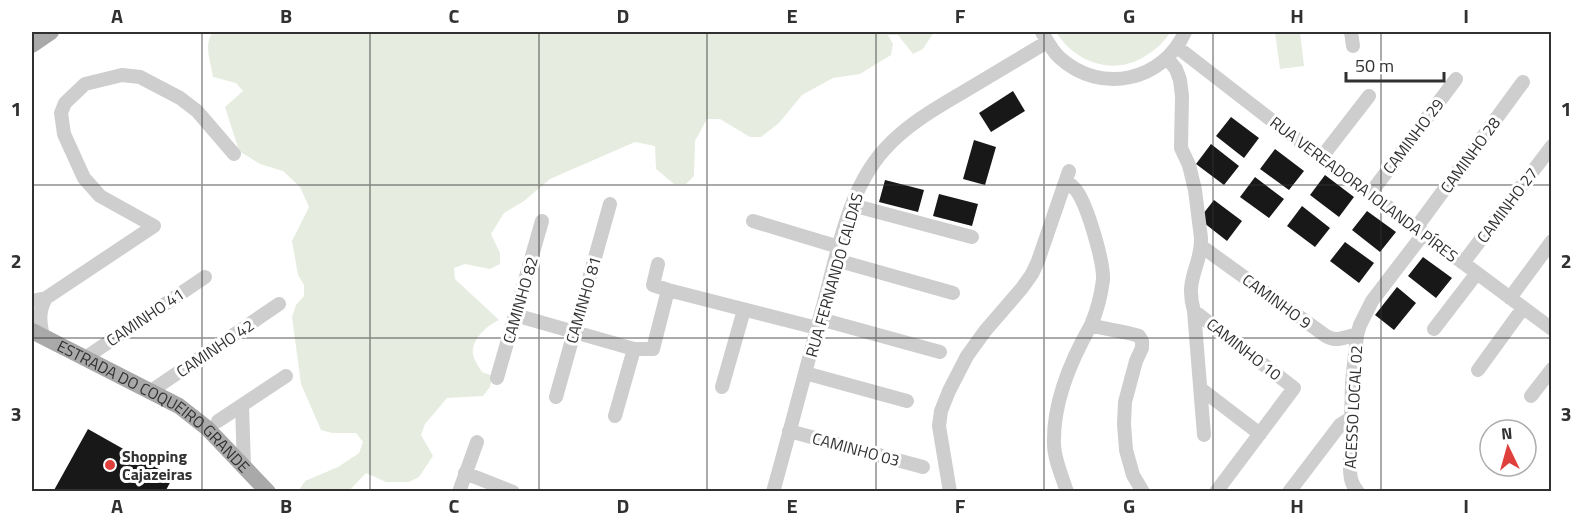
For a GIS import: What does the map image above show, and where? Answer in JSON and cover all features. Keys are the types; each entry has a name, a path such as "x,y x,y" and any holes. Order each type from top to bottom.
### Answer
{"main road":[{"path":"32,45 51,32"},
{"name":"ESTRADA DO COQUEIRO GRANDE","path":"37,334 179,406 199,421 268,492"}],"street":[{"path":"1044,37 1059,57 1075,69 1094,77 1113,80 1133,77 1151,70 1177,47 1185,32"},
{"name":"RUA FERNANDO CALDAS","path":"777,491 789,431 837,254 852,205 870,166 901,133 1044,37"},
{"name":"RUA VEREADORA IOLANDA PÍRES","path":"1177,47 1321,158 1551,329"},
{"path":"1167,58 1176,69 1180,80 1181,148 1189,165 1195,190 1201,246 1191,284 1191,302 1194,310 1204,435"},
{"path":"32,302 46,298 153,226 100,196 84,178 64,134 62,113 65,103 85,84 122,75 140,77 180,98 197,111 234,154"},
{"name":"CAMINHO 29","path":"1370,194 1456,79"},
{"name":"CAMINHO 28","path":"1420,230 1523,82"},
{"path":"1321,158 1369,96"},
{"name":"CAMINHO 27","path":"1463,263 1551,146"},
{"path":"951,492 939,426 941,411 967,356 1032,274 1067,176 1082,200 1096,242 1103,279 1091,325 1070,370 1055,420 1054,445 1058,467 1067,492"},
{"name":"CAMINHO 81","path":"556,397 610,204"},
{"path":"852,205 972,237"},
{"name":"CAMINHO 82","path":"497,378 542,221"},
{"path":"753,221 837,254 953,293"},
{"name":"ACESSO LOCAL 02","path":"1358,492 1353,487 1350,476 1352,383 1357,335 1372,301 1420,230"},
{"path":"1510,298 1551,241"},
{"name":"CAMINHO 9","path":"1201,246 1331,339 1339,340 1345,336 1357,335"},
{"path":"658,264 653,285 668,290 940,352"},
{"path":"1434,329 1477,273"},
{"name":"CAMINHO 41","path":"85,358 205,277"},
{"path":"515,315 634,349 649,350 653,349 668,290"},
{"path":"37,334 40,312 46,298"},
{"name":"CAMINHO 42","path":"151,391 279,304"},
{"path":"1478,370 1524,308"},
{"path":"722,387 744,309"},
{"name":"CAMINHO 10","path":"1194,310 1294,388 1260,434"},
{"path":"1091,325 1132,333 1139,336 1142,341 1142,348 1136,361 1125,402 1124,424 1125,450 1133,475 1143,492"},
{"path":"615,416 634,349"},
{"path":"1531,396 1551,369"},
{"path":"805,373 907,401"},
{"path":"218,421 286,376"},
{"path":"1201,389 1260,434 1216,492"},
{"path":"242,406 244,467"},
{"path":"1289,492 1340,425 1351,418"},
{"name":"CAMINHO 03","path":"789,431 922,467"},
{"path":"459,492 477,442"},
{"path":"465,473 513,492"}],"shaded area":[{"path":"213,32 934,32 923,49 913,54 898,35 888,35 893,44 891,55 860,74 833,78 802,95 779,123 761,137 750,137 720,119 707,119 695,141 694,176 686,184 674,184 656,169 655,146 635,142 550,179 524,201 504,213 491,234 500,253 500,264 490,269 465,264 454,268 455,279 499,320 481,333 473,348 474,359 482,372 493,376 490,387 483,396 447,398 425,424 421,435 433,456 419,477 409,482 386,482 366,473 348,492 299,492 305,481 338,467 359,453 363,442 356,433 332,433 321,430 301,384 292,317 296,305 304,296 304,285 298,275 292,241 309,207 300,187 283,171 260,164 239,151 225,107 243,91 236,83 213,77 208,42"},
{"path":"1056,32 1170,32 1160,45 1135,62 1109,66 1085,59 1074,52"},
{"path":"1275,32 1300,32 1304,66 1280,69"}],"building":[{"path":"1013,91 1025,111 991,132 979,113"},
{"path":"1231,117 1259,138 1244,158 1216,136"},
{"path":"974,140 996,147 985,185 963,179"},
{"path":"1211,144 1239,166 1224,185 1196,164"},
{"path":"1275,149 1304,171 1289,190 1260,169"},
{"path":"1325,175 1354,197 1339,217 1310,195"},
{"path":"1255,177 1284,199 1269,218 1240,197"},
{"path":"885,180 924,190 918,212 879,202"},
{"path":"939,194 978,204 972,226 933,216"},
{"path":"1214,200 1242,221 1227,241 1199,219"},
{"path":"1302,206 1330,228 1315,247 1287,226"},
{"path":"1367,211 1396,232 1380,252 1352,230"},
{"path":"1345,242 1374,263 1359,283 1330,261"},
{"path":"1423,257 1452,278 1436,298 1408,276"},
{"path":"1397,287 1416,303 1394,330 1375,315"},
{"name":"Shopping Cajazeiras","path":"88,429 173,477 165,492 53,492"}],"place":[{"name":"Shopping Cajazeiras","path":"110,465"}]}
